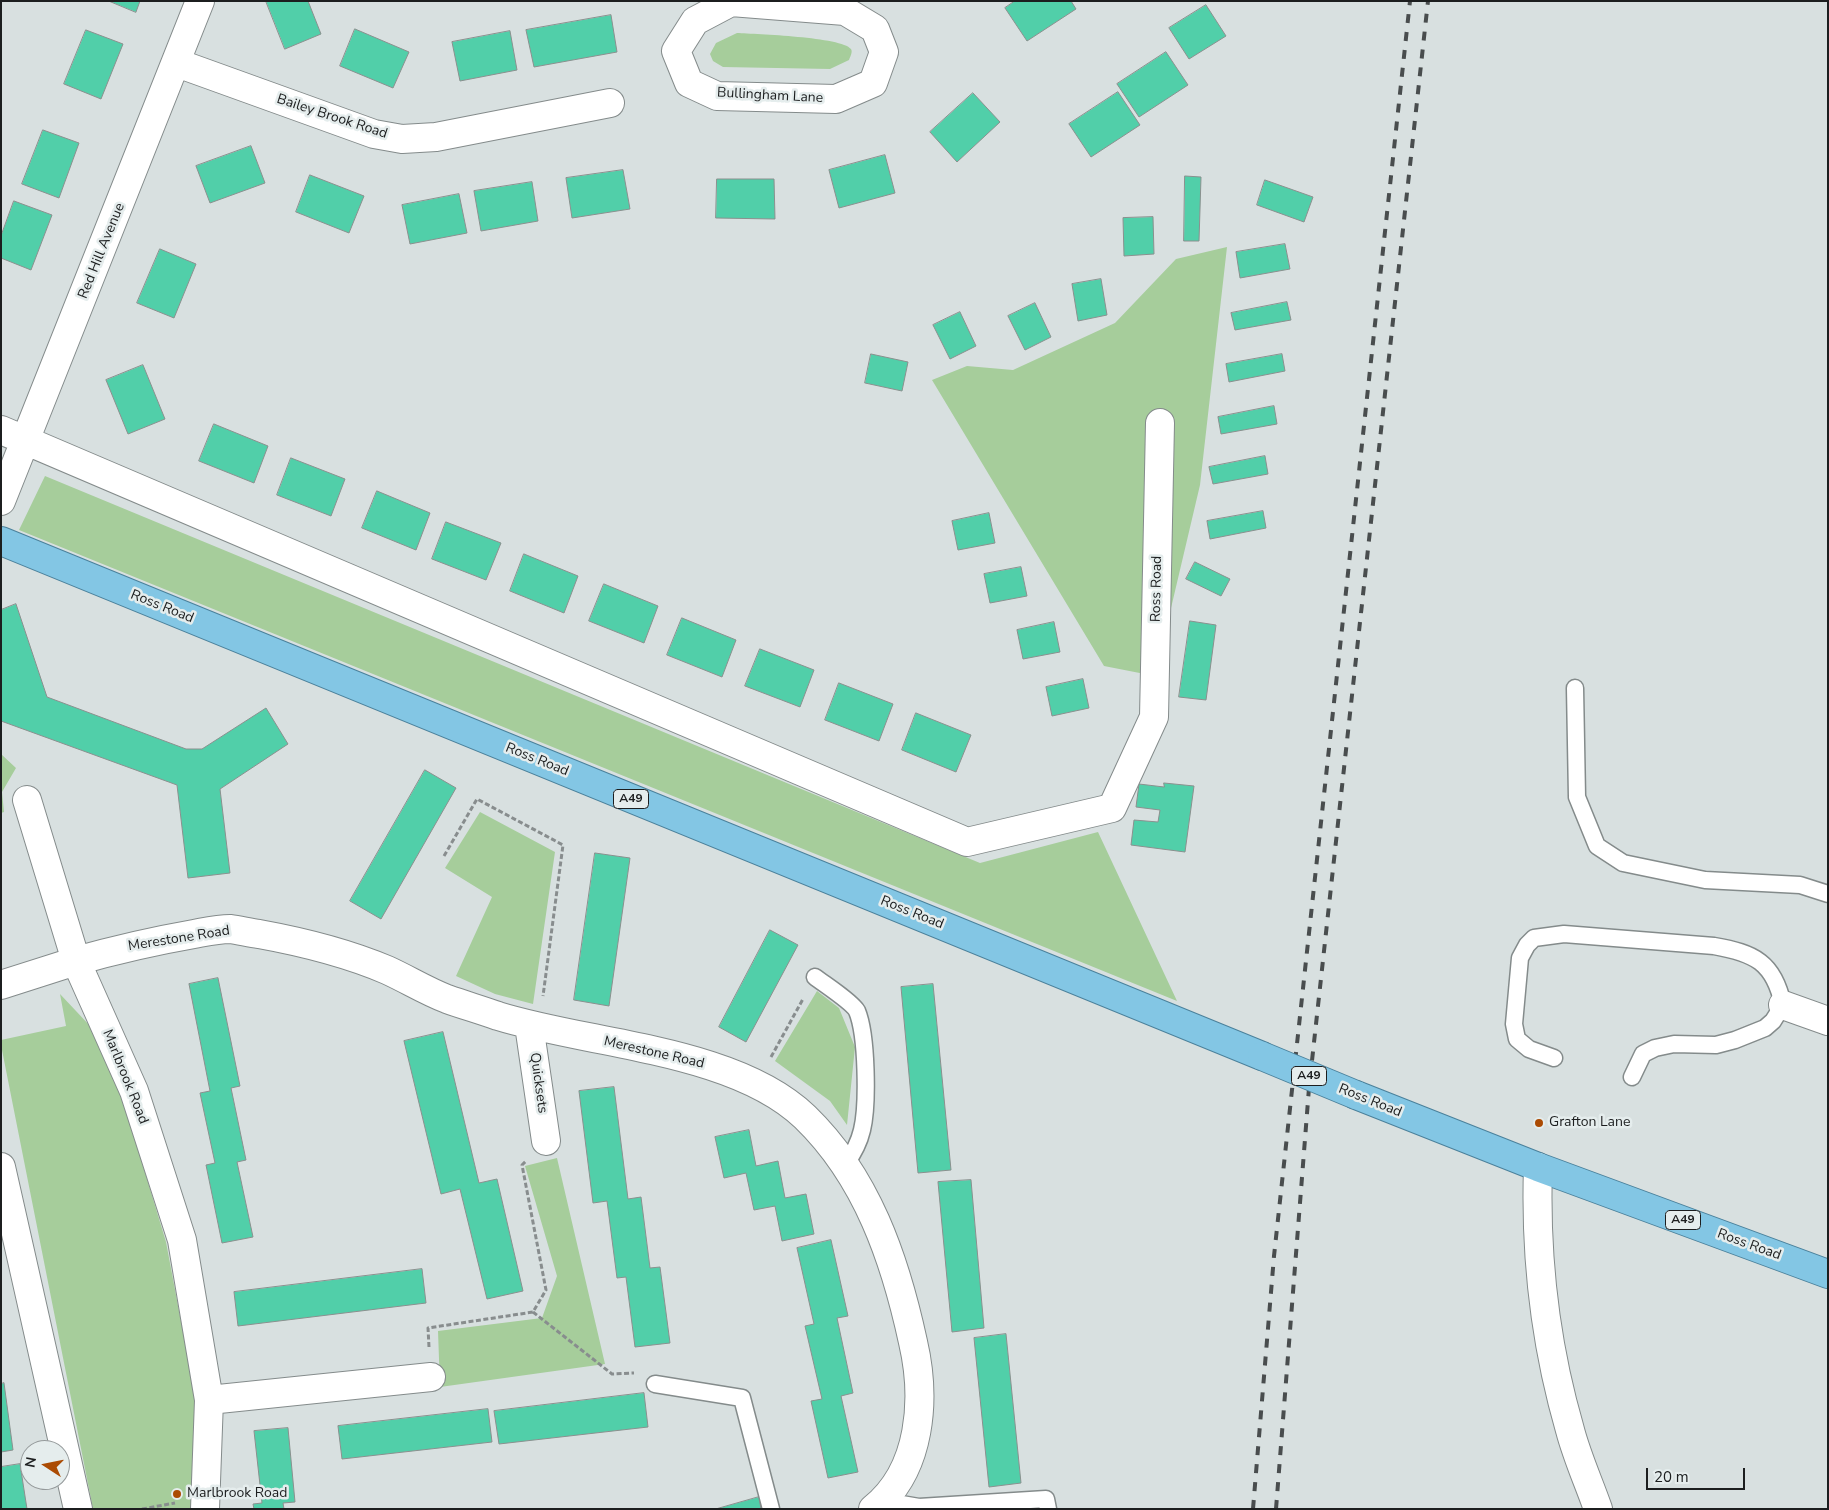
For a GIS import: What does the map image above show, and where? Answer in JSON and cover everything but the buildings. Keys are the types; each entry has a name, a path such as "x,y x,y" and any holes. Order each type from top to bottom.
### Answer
{"highway":[{"name":"Ross Road","path":"1,541 1356,1095 1538,1167 1828,1274"}],"street":[{"name":"Red Hill Avenue","path":"1,501 177,63 200,1"},
{"name":"Bullingham Lane","path":"731,2 846,11 876,28 884,52 873,82 836,99 716,96 689,83 676,51 695,20 731,2"},
{"name":"Bailey Brook Road","path":"177,63 374,134 402,139 436,136 610,103"},
{"name":"Ross Road","path":"1,430 967,842 1112,808 1154,717 1160,423"},
{"name":"Marlbrook Road","path":"28,800 76,961 134,1091 182,1240 209,1400 205,1509"},
{"name":"Merestone Road","path":"76,961 144,942 228,929 302,942 385,969 444,998 529,1026 699,1062 757,1083 804,1116 845,1165 862,1192 884,1240 901,1290 919,1369 917,1432 904,1472 878,1505"},
{"path":"1,985 76,961"},
{"path":"1783,1005 1828,1021"},
{"name":"Quicksets","path":"529,1026 546,1141"},
{"path":"1,1166 78,1509"},
{"path":"1538,1167 1536,1224 1545,1322 1570,1430 1598,1509"},
{"path":"209,1400 431,1377"}],"lane":[{"path":"1575,688 1577,797 1597,846 1623,863 1705,880 1800,885 1828,894"},
{"path":"1554,1058 1529,1049 1517,1039 1514,1024 1520,958 1527,945 1534,938 1564,934 1714,946 1736,950 1749,954 1764,965 1779,985 1783,1005 1774,1021 1765,1028 1735,1040 1716,1045 1674,1044 1655,1048 1644,1054 1632,1077"},
{"path":"815,977 856,1010 863,1038 865,1101 862,1130 855,1151 845,1165"},
{"path":"655,1384 742,1398 771,1509"},
{"path":"878,1505 918,1507 1046,1500 1048,1509"}],"path":[{"path":"444,856 477,800 563,845 542,1007 529,1026"},
{"path":"757,1083 815,977"},
{"path":"533,1312 546,1290 522,1165 546,1141"},
{"path":"431,1377 428,1328 533,1312 612,1374 651,1373 655,1384"}],"green space":[{"path":"737,33 816,39 844,45 851,49 852,53 849,60 830,69 723,67 713,61 710,54 716,43"},
{"path":"1227,247 1200,485 1155,676 1104,666 932,380 967,366 1013,370 1115,323 1176,259"},
{"path":"45,476 980,863 1098,832 1177,1001 19,530"},
{"path":"1,754 16,768 2,792 4,812 1,813"},
{"path":"480,812 555,852 533,1004 495,994 456,976 492,897 445,868"},
{"path":"817,991 839,1008 855,1047 847,1125 830,1101 775,1061"},
{"path":"60,994 92,1028 122,1096 166,1242 196,1401 191,1509 93,1509 1,1045 1,1040 66,1026"},
{"path":"557,1158 605,1364 440,1387 438,1331 542,1318 557,1276 525,1166"}],"railway":[{"path":"1253,1509 1274,1256 1410,1"},
{"path":"1276,1509 1309,1088 1428,1"}],"place":[{"name":"Grafton Lane","path":"1539,1123"},
{"name":"Marlbrook Road","path":"177,1494"}]}
